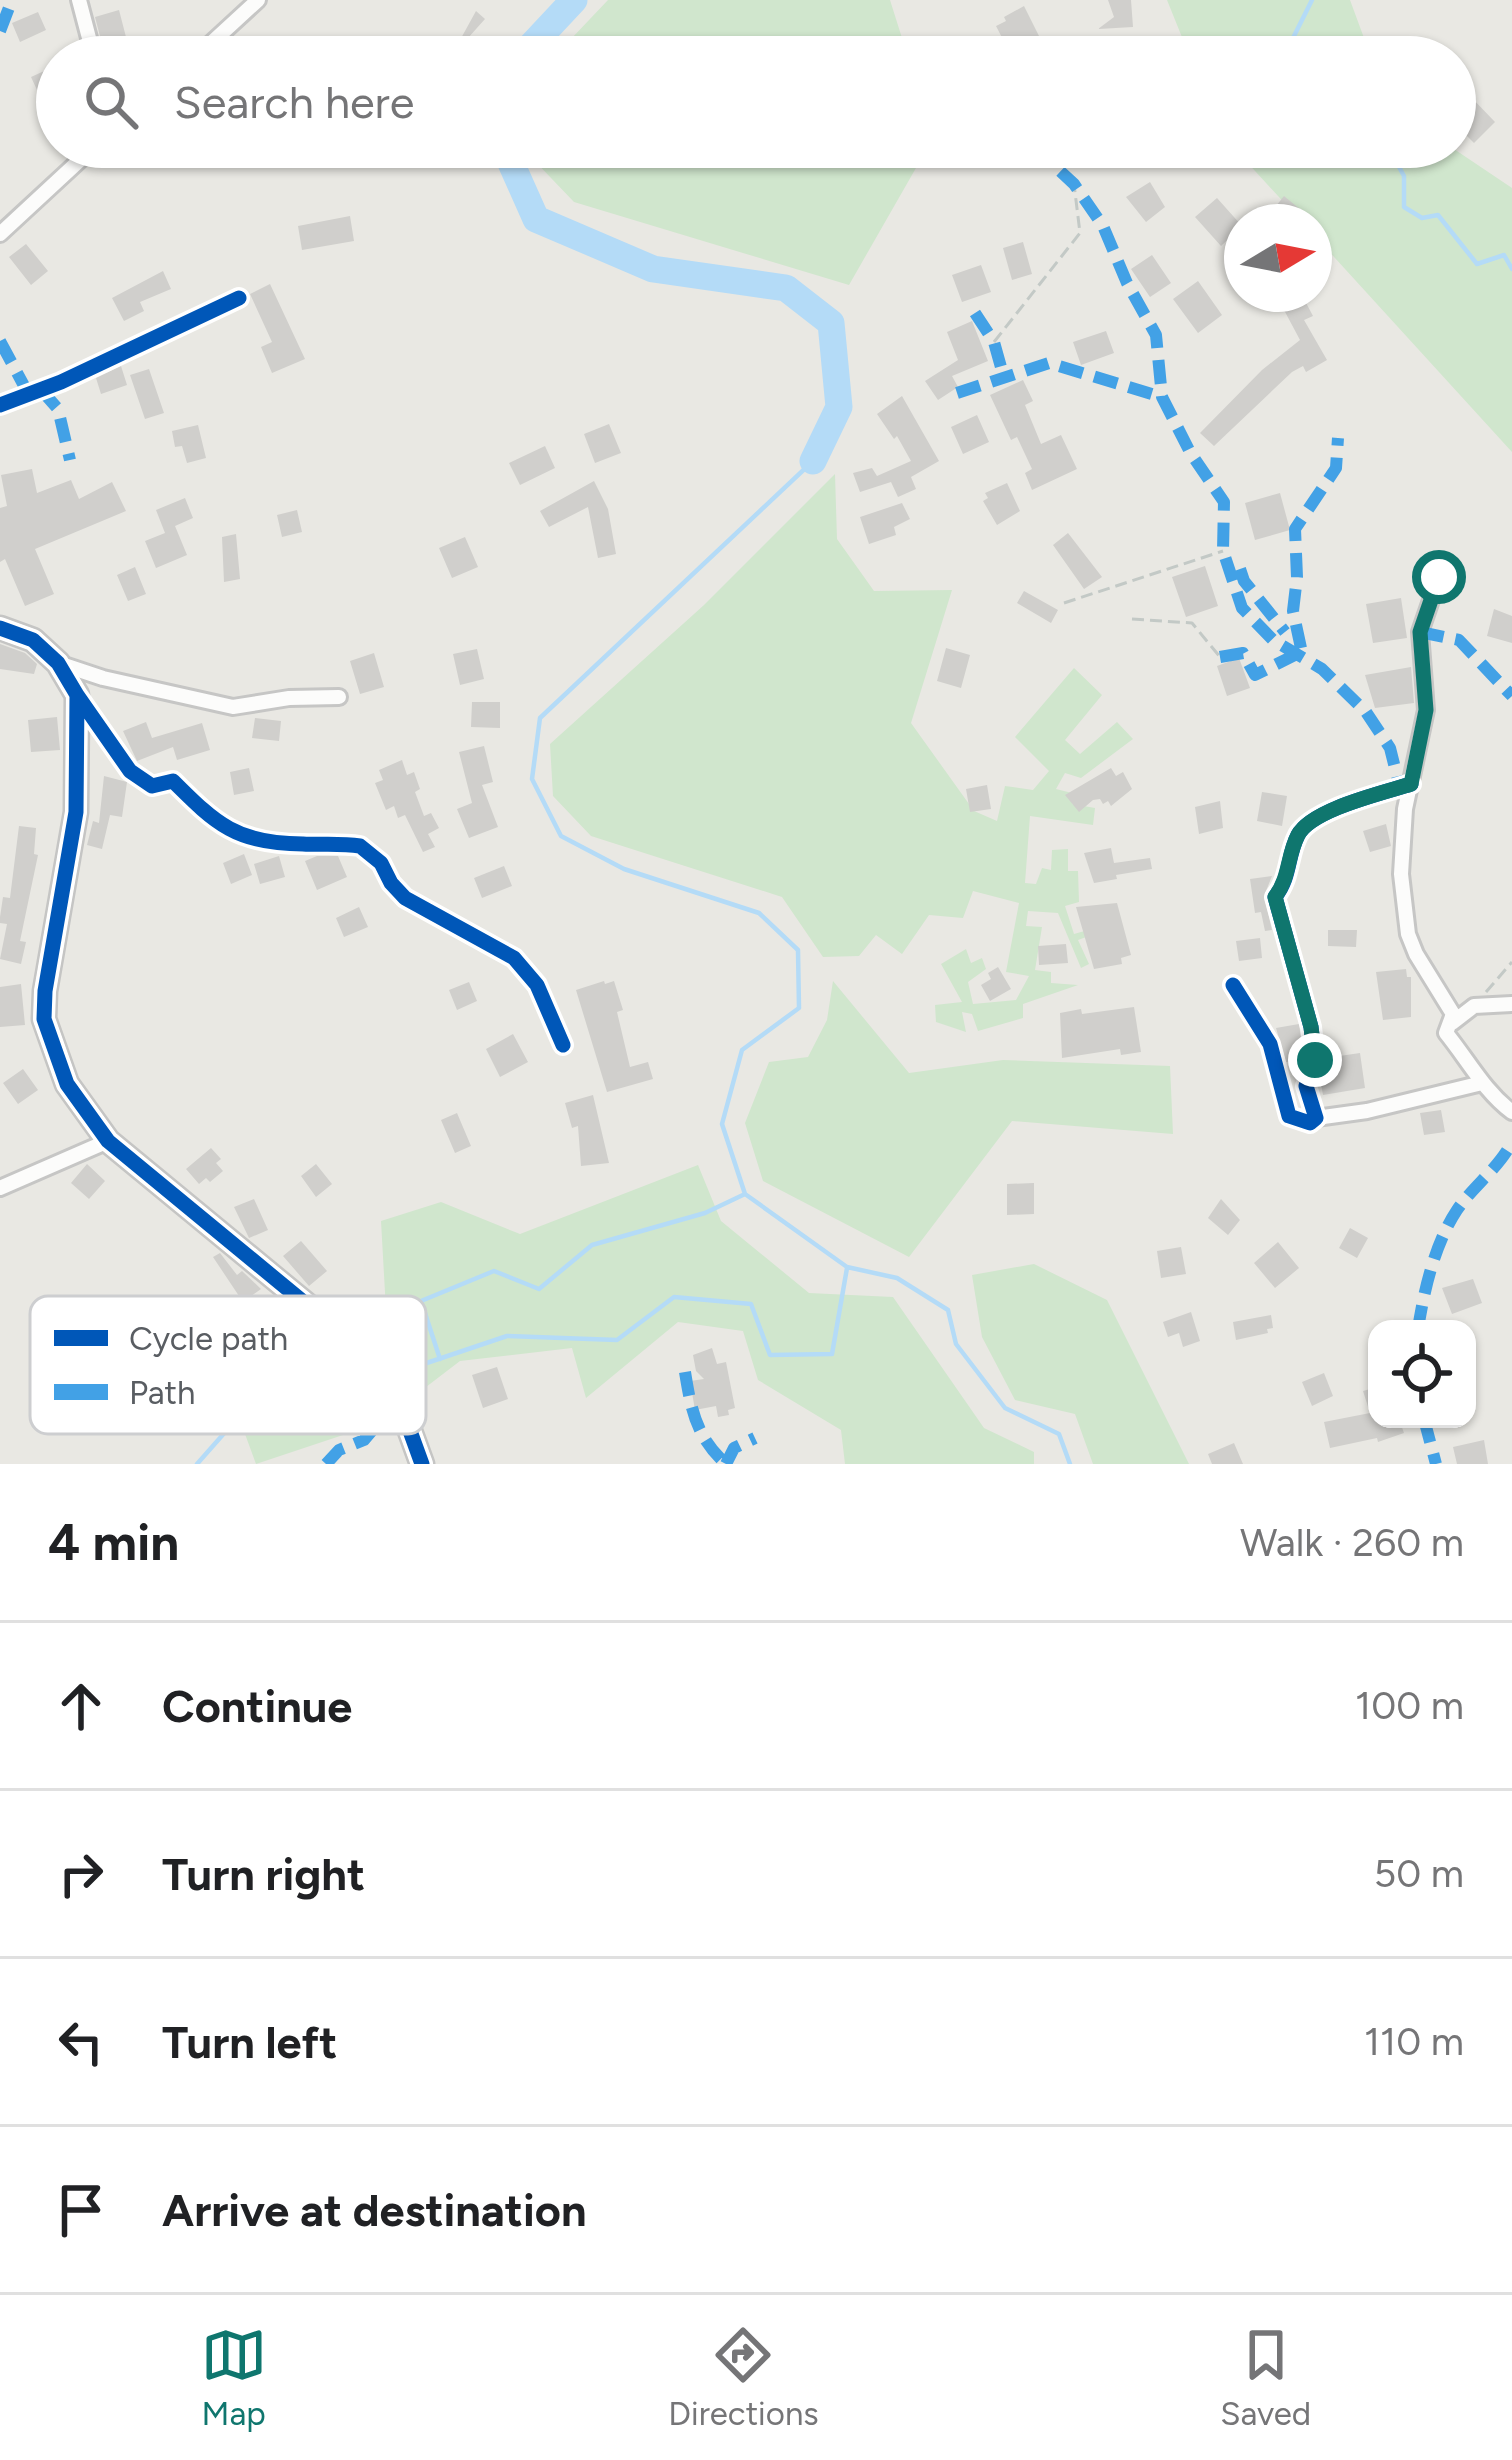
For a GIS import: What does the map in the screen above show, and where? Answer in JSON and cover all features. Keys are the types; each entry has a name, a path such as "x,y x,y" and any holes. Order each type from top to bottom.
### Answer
{"street":[{"path":"79,0 88,36"},
{"path":"219,36 258,0"},
{"path":"0,233 71,168"},
{"path":"0,405 61,382 239,298"},
{"path":"1439,577 1420,632 1426,710 1405,809 1401,874 1404,913 1416,954 1453,1013 1446,1033"},
{"path":"0,612 58,663 130,771 152,786 173,781 186,798 245,837 360,846 381,863 405,898 514,958 537,985 563,1045"},
{"path":"0,628 26,635"},
{"path":"58,663 233,707 289,698 339,697"},
{"path":"77,695 76,812 44,1019 67,1084 108,1141 296,1296"},
{"path":"1316,1118 1306,1086 1315,1060 1311,1027 1275,897 1284,885 1296,838 1304,826 1352,802 1411,784"},
{"path":"1233,985 1270,1044 1288,1116 1310,1123 1482,1083"},
{"path":"1446,1033 1454,1019 1474,1006 1512,1004"},
{"path":"1446,1033 1492,1097 1512,1112"},
{"path":"0,1188 108,1141"},
{"path":"411,1434 422,1464"}],"path":[{"path":"994,342 1080,232 1074,184"},
{"path":"1064,603 1222,551"},
{"path":"1132,619 1192,623 1220,657"},
{"path":"1474,1006 1512,962"}],"green space":[{"path":"608,0 890,0 901,36 574,36"},
{"path":"1167,0 1350,0 1363,36 1182,36"},
{"path":"1476,164 1512,188 1512,452 1332,255 1332,204 1285,204 1252,168 1476,168"},
{"path":"541,168 916,168 849,285 574,202"},
{"path":"835,474 837,539 874,591 952,590 911,723 974,811 997,821 1005,786 1033,790 1049,771 1015,737 1074,668 1102,695 1065,740 1080,754 1117,722 1133,739 1081,778 1065,773 1056,789 1072,793 1072,804 1095,808 1093,825 1030,816 1025,883 1036,884 1042,868 1051,870 1052,850 1068,849 1068,871 1078,871 1079,902 1065,906 1074,934 1095,928 1097,933 1078,940 1089,964 1081,968 1058,913 1028,911 1026,926 1042,927 1035,970 1051,972 1051,983 1078,985 1023,1004 1023,1018 978,1031 972,1014 962,1012 966,1032 936,1022 935,1005 962,1002 941,964 966,949 971,963 982,958 986,969 968,982 973,1004 1016,1000 1029,976 1006,972 1019,903 973,891 963,918 929,915 902,954 876,935 859,956 823,957 782,897 591,836 553,796 550,744 704,605"},
{"path":"833,981 909,1073 1003,1060 1170,1066 1173,1134 1012,1121 909,1257 763,1181 745,1123 769,1062 808,1057 827,1020"},
{"path":"698,1165 721,1221 809,1293 893,1297 984,1428 1034,1452 1034,1464 845,1464 841,1430 758,1380 743,1331 678,1322 586,1398 572,1348 460,1361 426,1387 426,1296 385,1296 381,1221 441,1202 520,1234"},
{"path":"1034,1264 1107,1300 1189,1464 1093,1464 1075,1414 1015,1400 982,1337 972,1275"},
{"path":"245,1434 346,1434 256,1464"}],"building":[{"path":"1108,0 1131,0 1133,27 1098,29 1114,17"},
{"path":"1024,6 1039,36 1001,36 996,26 1006,21 1004,17"},
{"path":"119,10 126,36 100,36 95,17"},
{"path":"476,11 485,19 470,36 462,36"},
{"path":"38,12 46,30 20,42 12,23"},
{"path":"1476,102 1495,122 1476,141"},
{"path":"1150,182 1165,207 1146,222 1126,197"},
{"path":"1217,198 1224,206 1224,243 1221,246 1195,217"},
{"path":"350,216 354,241 302,250 298,226"},
{"path":"1023,242 1032,274 1012,280 1003,248"},
{"path":"26,244 48,271 31,285 9,257"},
{"path":"1152,255 1171,283 1150,297 1131,269"},
{"path":"981,265 991,292 962,302 952,275"},
{"path":"163,271 171,289 140,302 144,311 124,321 112,298"},
{"path":"1198,281 1222,315 1198,333 1173,299"},
{"path":"270,284 305,359 272,373 261,347 272,342 250,294"},
{"path":"1285,312 1311,312 1313,316 1304,320 1327,360 1306,372 1303,366 1292,372 1214,446 1200,433 1262,370 1300,340"},
{"path":"972,321 988,361 952,376 958,387 938,400 925,381 958,360 947,332"},
{"path":"1106,331 1114,353 1081,365 1073,342"},
{"path":"121,366 127,385 101,394 96,378"},
{"path":"149,369 164,413 145,419 130,375"},
{"path":"1023,380 1033,401 1025,405 1041,444 1061,435 1077,469 1032,490 1025,473 1032,469 1017,437 1011,440 990,395"},
{"path":"902,396 939,461 911,477 916,489 898,497 891,482 860,492 853,473 872,468 877,476 911,461 877,414"},
{"path":"977,415 989,442 963,454 951,427"},
{"path":"609,424 621,453 595,463 584,434"},
{"path":"198,425 206,458 187,463 182,446 175,447 172,431"},
{"path":"545,446 555,468 520,485 509,463"},
{"path":"32,469 37,493 71,480 79,499 112,482 126,511 35,549 54,594 25,606 5,559 0,562 0,508 7,506 1,475"},
{"path":"594,481 608,509 616,554 598,558 588,507 549,527 540,511"},
{"path":"1007,483 1020,511 997,525 983,501 988,498 985,493"},
{"path":"1280,493 1290,530 1255,540 1245,503"},
{"path":"185,498 193,518 175,526 187,555 156,568 145,541 165,533 156,510"},
{"path":"902,503 910,519 894,527 896,535 869,544 860,517"},
{"path":"297,510 302,532 282,537 277,515"},
{"path":"1068,533 1102,577 1084,589 1053,545"},
{"path":"236,534 240,579 224,582 222,537"},
{"path":"465,537 478,567 452,578 439,548"},
{"path":"1205,566 1218,606 1186,617 1172,577"},
{"path":"135,567 146,594 128,601 117,575"},
{"path":"1024,591 1058,610 1051,623 1017,603"},
{"path":"1401,598 1407,638 1373,643 1366,604"},
{"path":"1494,609 1512,616 1512,643 1487,636"},
{"path":"0,644 25,653 37,664 34,674 0,669"},
{"path":"946,648 970,655 961,688 937,681"},
{"path":"477,649 484,679 460,685 453,654"},
{"path":"374,653 384,687 360,694 350,661"},
{"path":"1239,658 1250,688 1227,696 1217,666"},
{"path":"1411,667 1414,703 1375,708 1365,675"},
{"path":"472,702 500,702 500,728 471,727"},
{"path":"57,717 60,750 31,752 28,720"},
{"path":"255,718 281,721 279,741 252,738"},
{"path":"146,722 152,738 202,723 210,750 177,760 173,747 137,761 123,731"},
{"path":"484,746 493,782 482,785 498,827 469,838 457,809 472,803 459,752"},
{"path":"402,760 407,775 414,772 424,816 431,813 439,828 428,834 435,847 423,852 405,815 398,818 394,806 386,810 375,783 383,780 379,770"},
{"path":"249,768 254,791 234,795 230,772"},
{"path":"1111,768 1116,776 1123,772 1132,789 1111,806 1108,801 1093,800 1079,812 1065,795"},
{"path":"104,776 127,782 122,817 110,815 102,849 87,845 93,821 99,823"},
{"path":"987,785 991,809 970,812 966,789"},
{"path":"1262,792 1287,796 1282,826 1257,821"},
{"path":"1220,801 1223,828 1199,834 1195,807"},
{"path":"1386,824 1391,846 1370,852 1363,831"},
{"path":"19,826 36,828 34,854 38,855 20,941 26,942 21,964 0,959 7,924 0,923 0,917 3,897 10,898"},
{"path":"1111,848 1114,863 1150,858 1152,869 1094,883 1084,853"},
{"path":"244,854 252,875 231,884 223,863"},
{"path":"279,856 285,877 260,884 254,864"},
{"path":"338,856 347,877 317,890 305,861"},
{"path":"504,866 512,886 482,898 474,878"},
{"path":"1272,876 1264,896 1272,930 1265,931 1261,912 1255,913 1250,879"},
{"path":"1117,903 1131,955 1121,958 1122,964 1094,969 1076,907"},
{"path":"359,907 368,927 344,937 336,918"},
{"path":"1328,930 1357,930 1356,947 1328,946"},
{"path":"1260,938 1262,958 1239,961 1236,941"},
{"path":"1066,944 1068,963 1039,965 1038,946"},
{"path":"998,967 1011,989 990,1001 981,985"},
{"path":"1406,969 1411,977 1411,1017 1383,1020 1376,972"},
{"path":"614,981 623,1010 617,1012 630,1067 648,1062 653,1079 607,1092 576,990"},
{"path":"469,982 477,1001 457,1010 449,990"},
{"path":"21,984 25,1025 0,1027 0,987"},
{"path":"1134,1007 1141,1052 1121,1055 1120,1049 1062,1058 1060,1013"},
{"path":"1299,1024 1304,1059 1286,1062 1276,1028"},
{"path":"513,1034 528,1062 500,1077 486,1049"},
{"path":"1360,1053 1365,1088 1323,1095 1320,1079 1326,1058"},
{"path":"23,1069 38,1090 18,1104 3,1083"},
{"path":"593,1095 609,1163 581,1166 578,1126 572,1128 565,1103"},
{"path":"1441,1110 1445,1132 1424,1135 1420,1113"},
{"path":"457,1113 471,1146 455,1153 441,1120"},
{"path":"211,1148 221,1159 216,1163 223,1171 199,1184 186,1169"},
{"path":"87,1164 105,1181 89,1199 71,1183"},
{"path":"316,1164 332,1184 316,1197 301,1176"},
{"path":"1034,1183 1034,1214 1007,1215 1007,1184"},
{"path":"254,1199 268,1230 249,1238 234,1207"},
{"path":"1221,1199 1240,1220 1228,1235 1208,1218"},
{"path":"1350,1228 1368,1238 1357,1258 1339,1248"},
{"path":"301,1241 327,1271 309,1286 283,1256"},
{"path":"1278,1242 1299,1268 1275,1288 1254,1263"},
{"path":"1181,1247 1186,1274 1161,1278 1157,1251"},
{"path":"220,1253 237,1275 242,1271 261,1289 251,1296 239,1296 213,1257"},
{"path":"1473,1279 1482,1303 1452,1314 1442,1288"},
{"path":"1191,1312 1200,1341 1183,1347 1179,1333 1168,1337 1163,1322"},
{"path":"1271,1315 1273,1328 1268,1333 1236,1340 1233,1322"},
{"path":"712,1348 717,1364 726,1362 735,1408 718,1417 716,1406 695,1410 690,1381 704,1379 696,1371 693,1355"},
{"path":"497,1367 508,1399 483,1408 472,1375"},
{"path":"1324,1373 1333,1396 1312,1406 1302,1382"},
{"path":"1368,1413 1368,1428 1402,1428 1404,1433 1378,1442 1377,1438 1330,1448 1324,1422"},
{"path":"1484,1440 1488,1464 1457,1464 1453,1447"},
{"path":"1234,1443 1243,1464 1212,1464 1208,1454"}],"waterway":[{"path":"540,36 574,0"},
{"path":"1294,36 1312,0"},
{"path":"513,168 536,219 653,269 786,288 831,323 839,407 813,461"},
{"path":"1400,168 1404,207 1422,218 1438,215 1477,264 1504,255 1512,269"},
{"path":"813,461 540,718 532,779 561,836 624,869 759,913 798,950 799,1008 742,1050 722,1124 745,1194 847,1267 897,1278 948,1310 956,1344 1005,1408 1059,1434 1070,1464"},
{"path":"426,1299 494,1271 539,1289 592,1245 705,1213 745,1194"},
{"path":"426,1363 507,1336 617,1340 674,1297 751,1304 770,1355 832,1354 847,1268"},
{"path":"426,1316 440,1359"},
{"path":"197,1464 223,1434"}],"marked path":[{"path":"0,31 16,0"},
{"path":"1057,168 1103,226 1156,335 1162,397 1190,452 1224,502 1223,551 1242,608 1273,640 1322,669 1366,712 1390,748 1400,788"},
{"path":"975,313 994,342 1004,378"},
{"path":"0,341 29,395 43,392 58,409 70,460"},
{"path":"957,393 1049,363 1162,397"},
{"path":"1301,648 1293,611 1295,529 1336,468 1338,438"},
{"path":"1240,569 1244,581 1285,632"},
{"path":"1420,632 1459,640 1512,696"},
{"path":"1220,657 1243,653 1255,675 1297,654"},
{"path":"1420,1320 1449,1223 1512,1142"},
{"path":"685,1372 696,1421 724,1462"},
{"path":"1426,1428 1436,1464"},
{"path":"326,1464 339,1450 369,1434"},
{"path":"726,1464 734,1448 755,1438"}],"cycle path":[{"path":"0,405 61,382 239,298"},
{"path":"0,628 33,640 58,663 77,695 76,812 44,1019 67,1084 108,1141 296,1296"},
{"path":"77,695 130,771 152,786 173,781 229,829 280,843 360,846 381,863 405,898 514,958 537,985 563,1045"},
{"path":"1233,985 1270,1044 1289,1116 1310,1123 1316,1118 1306,1086 1315,1060 1311,1027 1275,897 1298,835 1306,826 1349,803 1411,784"},
{"path":"411,1434 422,1464"}],"route":[{"path":"1315,1060 1311,1027 1275,897 1284,885 1296,838 1304,826 1352,802 1411,784 1426,710 1420,632 1439,577"}]}
